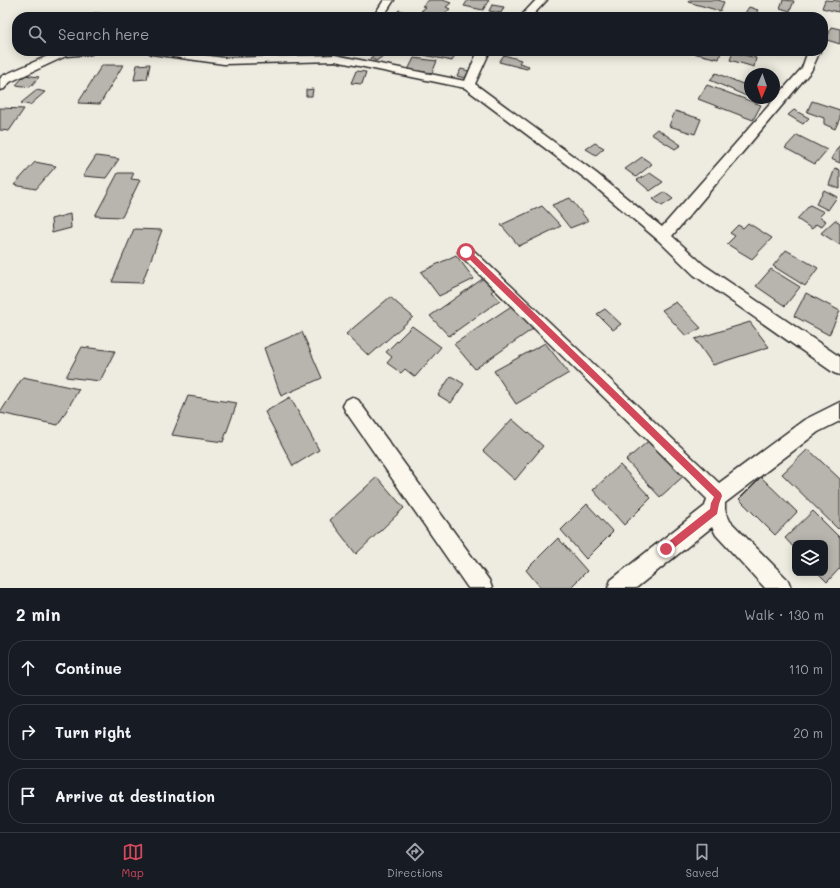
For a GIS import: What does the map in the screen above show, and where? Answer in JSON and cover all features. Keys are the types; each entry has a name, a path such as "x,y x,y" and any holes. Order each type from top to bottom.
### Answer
{"street":[{"path":"381,12 389,0"},
{"path":"530,12 542,0"},
{"path":"0,86 6,79 57,56"},
{"path":"188,56 224,61 305,56"},
{"path":"346,56 469,85 592,176 663,236 699,270 838,363"},
{"path":"469,85 482,56"},
{"path":"663,236 807,69 812,56"},
{"path":"466,252 716,503 723,528 780,588"},
{"path":"352,406 481,588"},
{"path":"619,588 716,503 811,426 840,411"}],"building":[{"path":"429,0 443,0 451,3 446,7 450,9 446,12 424,12 421,11 426,7 422,6"},
{"path":"468,0 489,0 483,10 464,6"},
{"path":"689,0 718,0 724,2 720,11 688,2"},
{"path":"783,0 794,1 790,11 780,8"},
{"path":"825,0 840,1 838,12 822,8"},
{"path":"492,5 504,7 502,12 489,11"},
{"path":"749,7 758,10 757,12 746,12"},
{"path":"831,27 840,29 840,44 828,40"},
{"path":"373,56 383,56 376,61 370,58"},
{"path":"429,56 454,56 452,61"},
{"path":"503,56 507,56 521,60 519,63 529,66 527,69 499,62"},
{"path":"706,56 720,56 719,59"},
{"path":"732,56 748,56 756,58 754,67 730,60"},
{"path":"414,58 437,61 432,73 408,70"},
{"path":"150,64 147,79 134,80 137,65"},
{"path":"102,65 123,65 100,104 78,103"},
{"path":"461,69 469,71 465,78 457,76"},
{"path":"356,71 366,72 362,84 351,83"},
{"path":"716,73 744,85 744,95 710,80"},
{"path":"25,75 39,77 30,87 16,85"},
{"path":"707,85 744,99 744,104 761,105 753,120 698,99"},
{"path":"313,89 312,96 306,96 306,90"},
{"path":"37,90 45,92 30,105 21,103"},
{"path":"812,101 840,110 840,118 835,129 824,124 824,118 807,112"},
{"path":"0,108 24,109 9,131 0,130"},
{"path":"794,110 809,118 803,124 788,115"},
{"path":"675,111 701,119 695,134 669,126"},
{"path":"657,129 681,145 675,149 651,134"},
{"path":"797,135 827,150 815,164 785,148"},
{"path":"595,143 604,148 596,155 586,149"},
{"path":"840,146 840,163 831,159"},
{"path":"96,156 119,159 106,178 83,176"},
{"path":"642,157 652,164 636,177 625,169"},
{"path":"35,162 56,166 36,189 14,185"},
{"path":"835,168 840,170 840,189 829,185"},
{"path":"118,173 134,173 131,179 140,180 122,217 95,216"},
{"path":"650,173 663,182 650,191 637,180"},
{"path":"824,190 837,197 828,210 816,204"},
{"path":"664,192 673,199 662,206 653,199"},
{"path":"570,198 588,221 570,228 552,205"},
{"path":"810,205 824,212 819,217 826,221 821,227 816,224 812,229 797,219"},
{"path":"542,206 561,226 519,246 501,225"},
{"path":"70,214 71,228 52,233 51,219"},
{"path":"835,220 840,223 840,245 821,233"},
{"path":"748,223 772,238 752,259 727,244 735,236 730,233 738,225 743,228"},
{"path":"134,229 162,230 142,283 112,282"},
{"path":"786,250 818,268 805,286 773,266"},
{"path":"456,255 474,279 439,296 421,272"},
{"path":"771,269 800,287 785,306 756,286"},
{"path":"488,275 499,286 491,292 500,300 449,336 430,316"},
{"path":"806,293 840,311 829,335 794,316"},
{"path":"390,297 413,317 369,356 346,334"},
{"path":"676,302 701,328 686,336 662,310"},
{"path":"516,303 537,326 475,369 454,344"},
{"path":"605,309 621,324 613,330 597,314"},
{"path":"750,322 769,347 713,365 695,339"},
{"path":"412,326 441,347 415,377 405,369 401,373 387,363 392,357 386,352"},
{"path":"302,332 322,378 281,396 264,348"},
{"path":"545,343 569,373 516,404 494,371"},
{"path":"82,347 115,351 100,381 66,377"},
{"path":"451,376 464,384 451,403 438,395"},
{"path":"23,377 79,389 58,425 0,413"},
{"path":"188,396 237,403 223,442 172,435"},
{"path":"290,397 319,450 293,466 265,412"},
{"path":"512,419 543,446 515,480 483,451"},
{"path":"653,437 687,473 660,497 626,460"},
{"path":"808,449 840,479 840,527 838,529 782,474"},
{"path":"620,465 651,498 624,525 593,490"},
{"path":"377,477 404,508 356,554 330,520"},
{"path":"761,477 797,512 775,535 739,499"},
{"path":"587,504 613,532 586,559 561,530"},
{"path":"813,511 840,538 840,568 827,582 821,576 828,576 828,540 792,540 792,546 785,538"},
{"path":"558,538 587,571 570,588 541,588 526,570"}],"route":[{"path":"466,252 718,496 714,511 666,549"}]}
